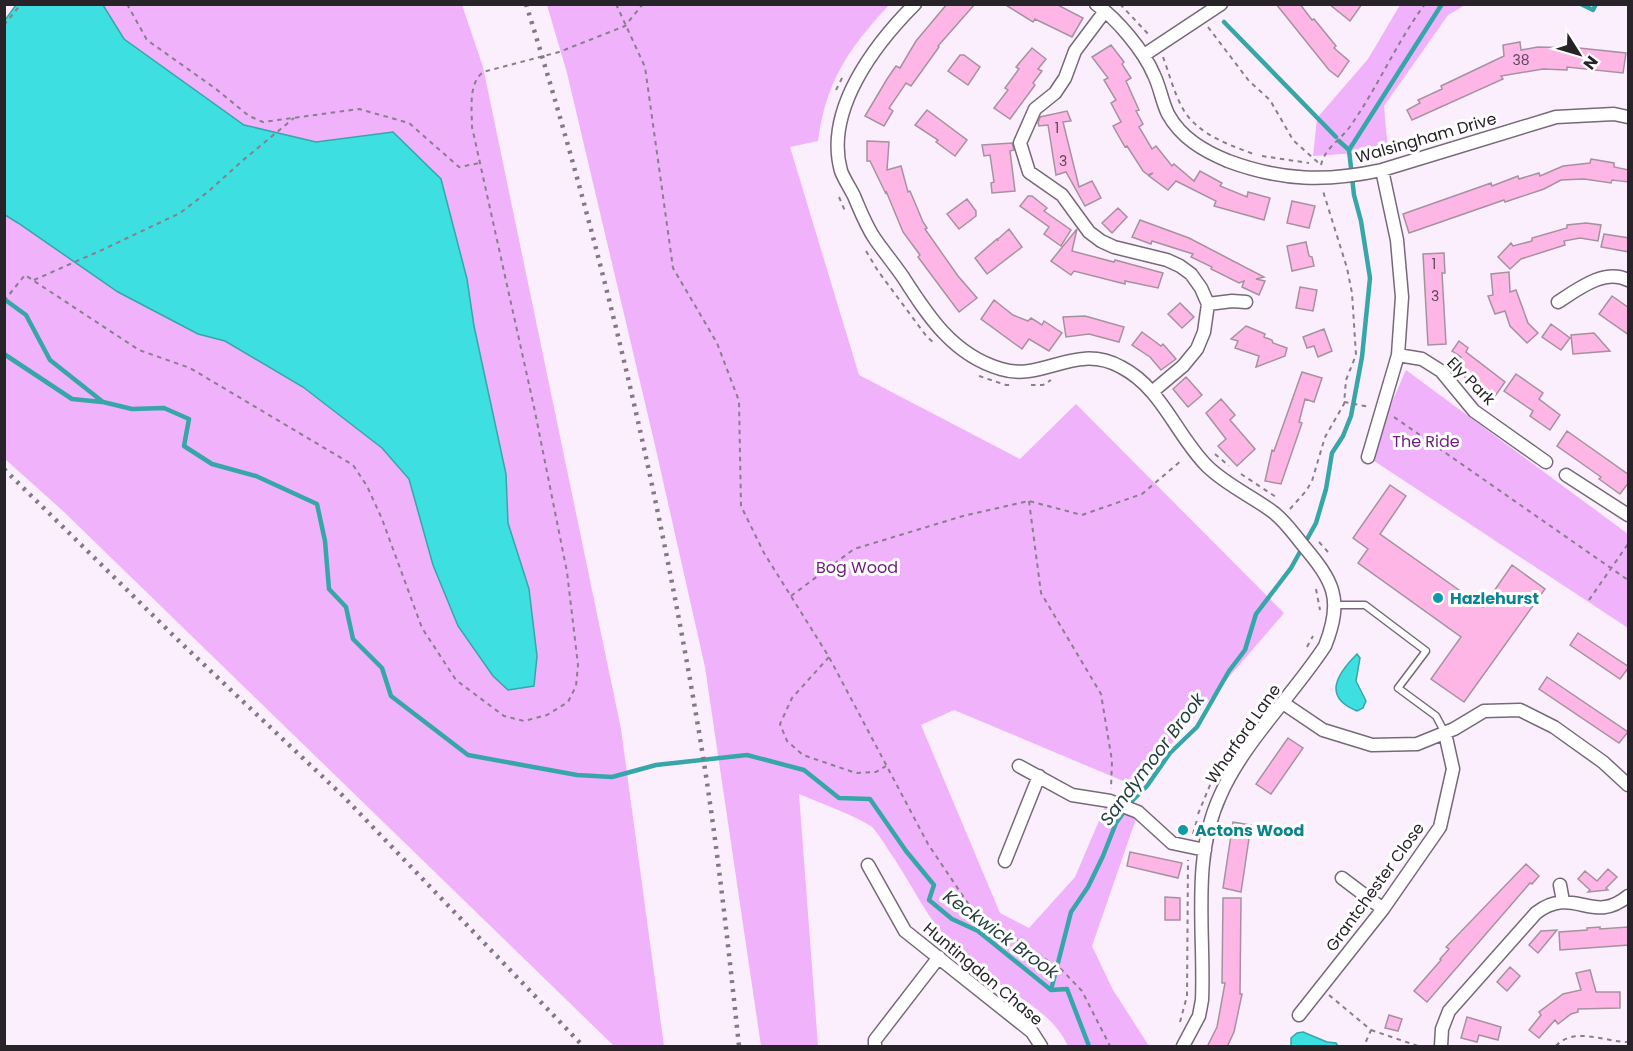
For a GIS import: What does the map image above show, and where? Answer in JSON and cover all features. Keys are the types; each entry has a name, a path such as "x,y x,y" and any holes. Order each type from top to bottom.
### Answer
{"street":[{"path":"915,4 872,54 852,87 842,119 839,144 841,171 874,238 932,322 963,351 982,362 1003,370 1027,371 1088,357 1120,366 1133,374 1152,392 1183,366 1197,349 1204,332 1208,304 1201,288 1186,270 1167,260 1114,247 1101,241 1084,227 1062,195 1029,172 1020,143 1035,109 1055,93 1065,78 1075,51 1101,8"},
{"path":"1144,56 1221,4"},
{"name":"Walsingham Drive","path":"1101,8 1144,56 1155,76 1168,113 1179,130 1194,144 1214,155 1265,173 1298,178 1363,174 1556,117 1614,114 1629,117"},
{"path":"1368,457 1398,355 1402,297 1397,240 1382,170"},
{"path":"1558,302 1597,279 1619,275 1629,280"},
{"path":"1208,304 1246,302"},
{"name":"Ely Park","path":"1398,355 1422,359 1441,371 1474,411 1546,462"},
{"name":"Wharford Lane","path":"1152,392 1193,450 1208,467 1275,513 1290,529 1326,574 1334,592 1335,605 1332,629 1325,646 1228,779 1214,811 1205,850 1201,887 1202,1000 1199,1016 1183,1047"},
{"path":"1566,475 1629,515"},
{"path":"1283,703 1323,730 1372,745 1417,744 1444,733 1484,711 1520,710 1554,727 1603,762 1629,785"},
{"name":"Grantchester Close","path":"1299,1015 1383,909 1440,827 1453,770 1444,733"},
{"path":"1019,766 1072,795 1110,801 1138,812 1172,843 1205,850"},
{"path":"1005,861 1039,776"},
{"name":"Huntingdon Chase","path":"868,865 905,931 1032,1032 1041,1047"},
{"path":"1342,878 1383,909"},
{"path":"1560,885 1563,901"},
{"path":"1441,1046 1442,1029 1449,1011 1536,913 1553,903 1563,901 1598,908 1621,902 1629,896"},
{"path":"875,1047 875,1040 939,957"}],"lane":[{"path":"1335,605 1365,605 1426,651 1398,688 1436,716 1444,733"}],"path":[{"path":"4,25 21,4"},
{"path":"127,4 147,40 216,89 249,116 263,122 359,109 409,123 459,167 480,164"},
{"path":"616,4 645,67 673,268 717,343 739,401 741,506 764,553 829,657 928,844 973,911 1062,970 1082,991 1110,1047"},
{"path":"4,301 25,274 139,350 190,368 353,465 367,486 382,519 422,628 456,680 504,716 524,721 547,715 568,702 576,686 578,665 567,572 534,407 472,127 472,96 476,78 483,72 560,52 625,26 643,4"},
{"path":"1120,4 1152,38"},
{"path":"1321,165 1324,154 1347,130 1374,90 1407,28 1425,4"},
{"path":"1206,24 1249,81 1270,100 1293,140 1321,165"},
{"path":"1162,55 1183,110 1197,125 1215,138 1258,156 1321,165"},
{"path":"836,91 846,71"},
{"path":"34,280 180,213 294,118"},
{"path":"1283,503 1290,509 1309,486 1325,437 1344,402 1346,380 1356,355 1352,293 1347,268 1323,191"},
{"path":"837,195 846,213"},
{"path":"865,250 934,343"},
{"path":"975,374 984,379 1015,385"},
{"path":"1024,385 1043,385 1052,380"},
{"path":"1344,402 1383,410 1629,580"},
{"path":"1208,448 1232,469 1278,498"},
{"path":"791,596 854,549 963,516 1029,501 1082,515 1142,494 1182,460"},
{"path":"1029,501 1041,592 1101,694 1112,761 1110,801"},
{"path":"1313,535 1328,552"},
{"path":"1589,600 1629,544"},
{"path":"1315,584 1320,616"},
{"path":"1307,648 1316,632"},
{"path":"829,657 792,698 780,724 787,741 803,755 856,773 876,772 886,766"},
{"path":"1192,836 1200,806 1216,774"},
{"path":"1179,1024 1187,996 1186,882 1188,856"},
{"path":"1320,987 1371,1030 1418,1046 1441,1046"},
{"path":"1364,1047 1371,1030"},
{"path":"1556,1047 1561,1041 1578,1036 1629,1042"}],"green space":[{"path":"103,5 462,5 483,67 621,729 664,1046 614,1046 63,511 5,459 5,215 155,312 198,334 225,341 303,387 382,448 409,479 433,565 458,626 537,656 529,589 508,523 506,474 474,326 467,279 393,132 316,142 244,125 124,39"},
{"name":"Bog Wood","path":"547,5 889,5 851,51 833,83 818,141 790,147 859,375 1020,459 1076,404 1284,613 1135,786 954,710 921,725 1000,913 1029,928 1075,877 1107,802 1138,813 1092,946 1113,990 1149,1046 1068,1046 1048,1019 978,970 953,947 933,921 873,828 850,815 799,794 818,1046 761,1046 705,667 567,73"},
{"path":"1400,5 1465,5 1448,15 1384,106 1388,151 1313,156 1317,118 1368,59"},
{"name":"The Ride","path":"1406,370 1628,534 1628,628 1368,457"}],"water":[{"path":"16,5 103,5 124,39 244,125 316,142 393,132 441,179 467,279 474,326 506,474 508,523 529,589 537,656 534,686 508,690 493,676 458,626 433,565 409,479 382,448 303,387 225,341 198,334 118,292 5,215 5,20"},
{"path":"1357,654 1360,658 1356,681 1366,701 1363,708 1357,711 1339,699 1336,685 1344,669"},
{"path":"1303,1032 1327,1042 1336,1043 1338,1046 1291,1046 1291,1038"}],"building":[{"path":"947,4 975,4 938,46 911,86 906,83 889,108 893,111 884,126 865,116 896,66 900,68 916,41"},
{"path":"1004,4 1056,4 1083,18 1072,37 1035,19 1033,22"},
{"path":"1276,4 1300,4 1312,20 1314,19 1336,46 1334,48 1349,61 1338,77 1329,70"},
{"path":"1329,4 1362,4 1350,21"},
{"path":"1520,42 1521,50 1538,47 1579,48 1626,53 1623,73 1567,67 1567,70 1543,69 1501,76 1503,79 1412,120 1407,110 1420,103 1418,100 1442,89 1441,86 1504,56 1503,45"},
{"path":"1111,45 1124,62 1122,64 1131,78 1126,81 1143,124 1139,127 1152,149 1156,146 1172,166 1174,164 1194,181 1200,171 1222,183 1220,186 1247,197 1248,192 1270,198 1264,220 1214,206 1216,201 1176,181 1168,190 1149,176 1153,173 1148,175 1143,171 1113,126 1121,122 1111,103 1116,100 1104,80 1108,78 1092,57"},
{"path":"1032,48 1046,59 1038,69 1042,71 1033,83 1035,85 1010,119 994,108 1008,90 1005,88 1019,69 1016,67"},
{"path":"960,55 964,55 980,67 968,85 948,71"},
{"path":"927,110 967,140 955,156 936,142 938,140 915,125"},
{"path":"1067,111 1071,121 1063,122 1079,187 1092,181 1101,198 1085,206 1066,172 1056,175 1048,125 1039,126 1038,123 1040,117"},
{"path":"867,141 889,142 887,170 901,166 908,192 910,191 927,228 925,229 958,276 977,298 959,312 918,257 920,255 903,232 886,191 886,194 870,161 867,161"},
{"path":"1012,143 1014,150 1010,151 1015,191 992,193 991,183 994,182 990,155 984,156 982,145"},
{"path":"1591,159 1614,163 1614,167 1629,170 1629,182 1561,180 1544,189 1505,202 1504,200 1409,233 1403,214 1491,183 1492,186 1518,176 1519,179 1539,173 1540,176 1563,166 1590,163"},
{"path":"1028,196 1032,196 1047,208 1044,211 1071,230 1061,246 1044,234 1049,227 1020,206"},
{"path":"967,199 976,211 976,216 959,229 947,214"},
{"path":"1292,201 1315,206 1309,228 1287,223"},
{"path":"1118,208 1127,217 1112,233 1102,223"},
{"path":"1140,220 1189,238 1264,277 1256,279 1265,281 1259,295 1242,287 1244,281 1239,283 1211,269 1212,267 1191,257 1193,254 1132,237"},
{"path":"1586,223 1601,225 1598,241 1580,238 1564,241 1565,245 1521,259 1510,269 1498,257 1511,243 1513,246 1532,241 1532,238 1567,228 1567,225"},
{"path":"1009,229 1022,247 987,274 975,258 997,239 998,241"},
{"path":"1077,229 1072,251 1163,273 1158,288 1125,281 1125,284 1074,271 1071,275 1051,261"},
{"path":"1604,234 1629,238 1629,252 1601,247"},
{"path":"1306,242 1314,266 1292,271 1287,246"},
{"path":"1444,253 1445,273 1442,273 1446,344 1428,345 1423,254"},
{"path":"1509,272 1510,292 1516,290 1528,323 1538,333 1527,343 1510,326 1505,311 1495,314 1488,296 1493,295 1491,274"},
{"path":"1300,287 1317,290 1313,311 1296,308"},
{"path":"1612,296 1629,308 1629,335 1599,314"},
{"path":"994,300 1013,315 1028,321 1031,318 1042,325 1044,321 1062,333 1049,351 1029,339 1022,349 981,319"},
{"path":"1180,303 1194,317 1182,328 1168,314"},
{"path":"1085,316 1124,327 1119,342 1089,334 1066,337 1063,317"},
{"path":"1551,324 1570,338 1561,350 1542,337"},
{"path":"1246,326 1265,334 1264,337 1272,340 1273,343 1287,348 1285,356 1256,367 1259,356 1235,348 1238,341 1231,339"},
{"path":"1324,329 1332,351 1318,357 1314,346 1307,348 1303,337"},
{"path":"1142,332 1161,346 1163,344 1176,359 1161,370 1150,357 1132,345"},
{"path":"1594,333 1610,351 1573,354 1571,335"},
{"path":"1459,341 1468,348 1466,352 1505,382 1493,399 1453,368 1461,357 1452,351"},
{"path":"1302,372 1322,378 1314,402 1305,399 1299,422 1302,423 1281,484 1265,481 1272,450 1274,451"},
{"path":"1516,374 1543,393 1539,399 1560,415 1550,430 1530,416 1533,411 1504,391"},
{"path":"1186,377 1202,395 1188,407 1173,389"},
{"path":"1221,399 1235,415 1230,420 1255,449 1237,466 1218,446 1226,439 1206,413"},
{"path":"1567,431 1629,475 1629,482 1620,494 1599,479 1601,477 1557,446"},
{"name":"Hazlehurst","path":"1390,485 1406,496 1380,534 1483,607 1512,565 1545,589 1464,702 1431,679 1461,637 1358,563 1368,549 1353,538"},
{"path":"1578,633 1629,667 1620,679 1570,645"},
{"path":"1547,677 1628,732 1619,743 1539,689"},
{"path":"1288,738 1303,748 1271,794 1256,784"},
{"path":"1233,822 1251,825 1241,892 1223,888"},
{"path":"1130,852 1182,863 1178,878 1127,866"},
{"path":"1526,864 1539,876 1532,884 1530,883 1427,1002 1414,991 1449,949 1446,947"},
{"path":"1608,869 1617,877 1606,888 1608,890 1588,892 1590,890 1578,879 1585,871 1597,881"},
{"path":"1165,897 1180,898 1180,920 1165,920"},
{"path":"1223,898 1241,898 1240,994 1242,994 1234,1032 1227,1047 1207,1047 1217,1027 1225,983 1222,983"},
{"path":"1600,927 1600,929 1628,927 1629,945 1560,950 1559,932"},
{"path":"1557,930 1538,953 1529,945 1541,931"},
{"path":"1510,967 1520,976 1507,991 1497,982"},
{"path":"1590,970 1596,992 1620,992 1620,1008 1578,1009 1578,1012 1571,1014 1558,1024 1555,1020 1539,1038 1529,1030 1541,1015 1539,1012 1563,994 1581,990 1576,973"},
{"path":"1389,1015 1402,1019 1398,1031 1385,1028"},
{"path":"1467,1017 1501,1027 1498,1040 1479,1035 1477,1042 1461,1038"}],"waterway":[{"path":"1349,150 1442,4"},
{"path":"1581,4 1593,10 1596,4"},
{"name":"Sandymoor Brook","path":"1224,22 1336,137"},
{"name":"Sandymoor Brook","path":"1051,990 1071,912 1088,887 1116,823 1131,802 1147,786 1170,753 1197,727 1229,671 1245,650 1256,614 1291,568 1316,523 1326,489 1332,453 1343,436 1351,416 1362,357 1370,278 1361,221 1354,195 1349,150 1339,141"},
{"name":"Keckwick Brook","path":"4,299 26,315 50,360 103,402 132,409 164,408 189,419 184,446 212,464 256,476 317,504 325,541 329,589 346,607 353,639 382,668 391,696 468,755 577,775 612,777 656,765 747,755 804,770 839,798 870,799 906,851 934,885 929,900 952,919 978,931 1051,990 1067,989 1089,1046"},
{"path":"4,354 72,399 102,402"}],"railway":[{"path":"526,4 579,185 647,460 684,645 706,777 722,892 739,1046"},
{"path":"4,469 180,642 342,795 583,1046"}],"place":[{"name":"Hazlehurst","path":"1438,598"},
{"name":"Actons Wood","path":"1183,830"}]}
